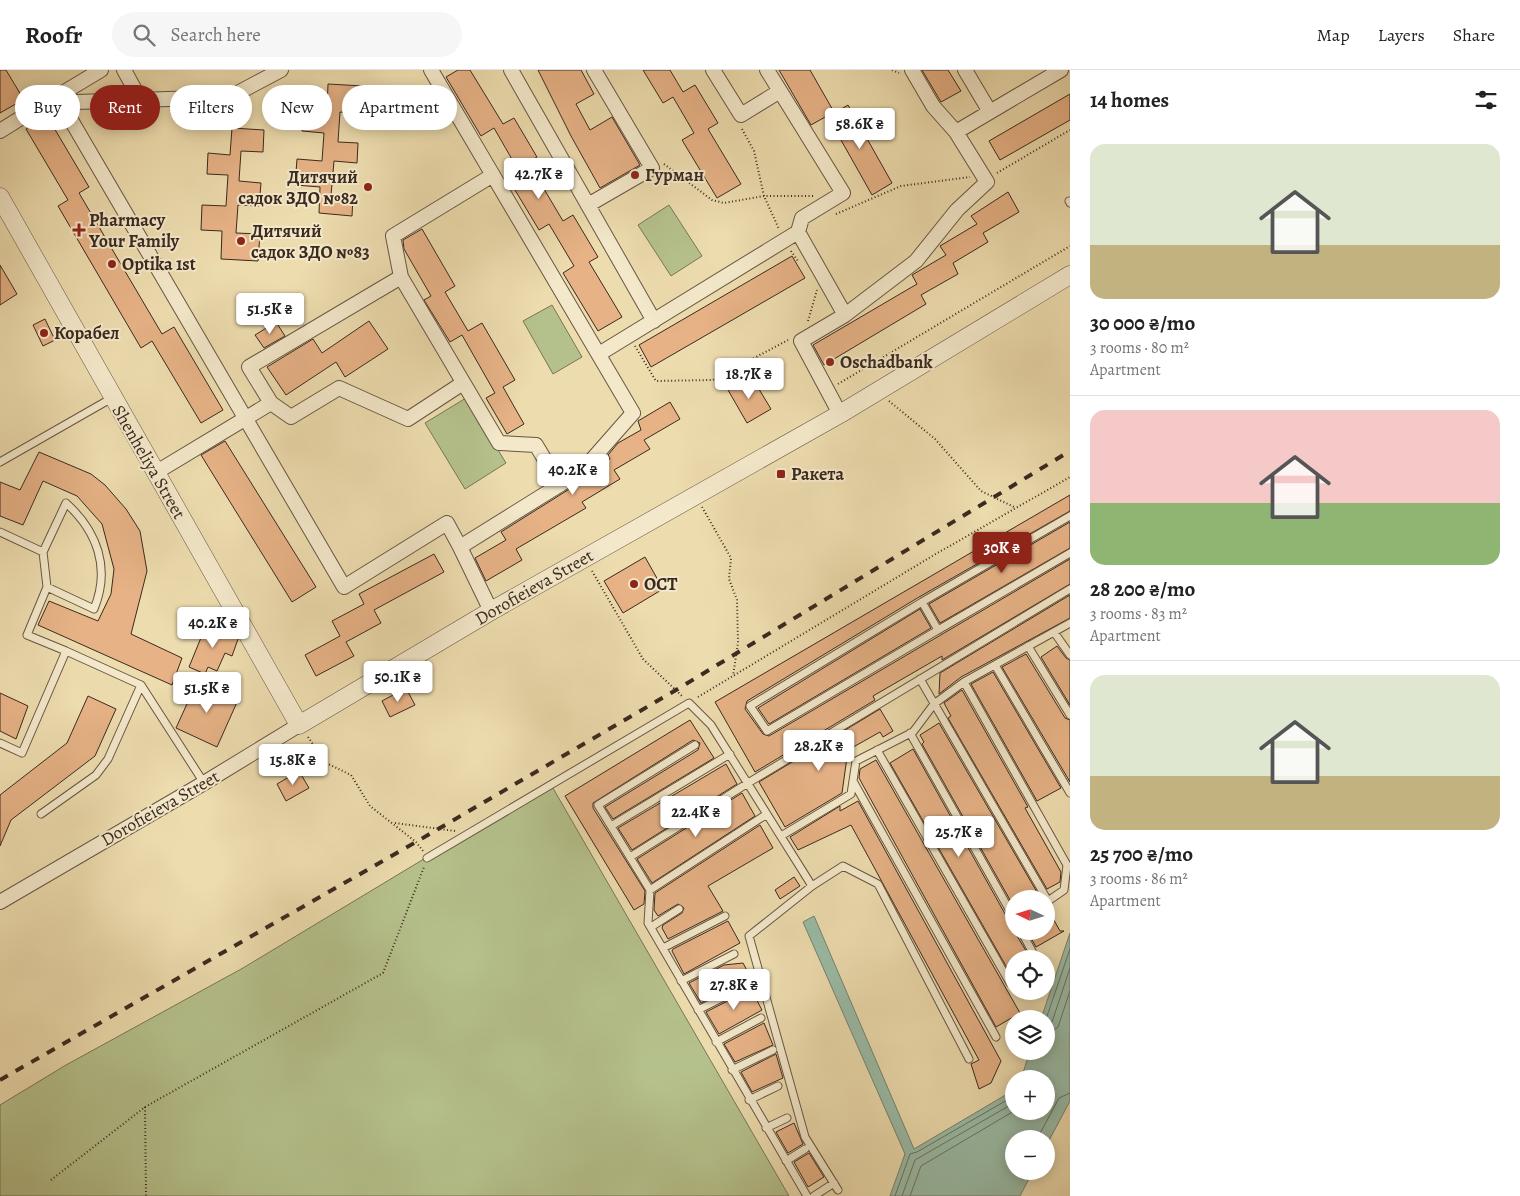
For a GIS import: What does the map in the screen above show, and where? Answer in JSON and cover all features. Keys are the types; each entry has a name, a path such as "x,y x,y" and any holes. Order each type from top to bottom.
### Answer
{"street":[{"path":"76,85 101,70"},
{"path":"124,70 132,85"},
{"path":"160,100 230,97 280,70"},
{"path":"431,70 633,413 582,471 460,547"},
{"path":"588,205 652,168 594,70"},
{"path":"713,70 741,115 780,92"},
{"path":"599,354 798,232 802,218 842,193 767,70"},
{"path":"840,414 801,341 844,315 916,261 957,210 987,182 956,132 933,106 912,70"},
{"path":"965,70 990,112"},
{"path":"956,132 1061,70"},
{"path":"517,72 588,205 654,321"},
{"path":"0,131 15,122"},
{"path":"77,130 344,588 447,523 491,611"},
{"path":"493,175 393,236 401,277 499,443 536,445 560,485"},
{"name":"Shenheliya Street","path":"0,197 299,725"},
{"path":"798,232 844,315"},
{"name":"Dorofieieva Street","path":"0,902 204,783 491,611 840,414 1070,274"},
{"path":"401,277 249,367 270,403 291,417 339,388 408,419 463,384"},
{"path":"155,473 270,403"}],"lane":[{"path":"0,462 113,398"},
{"path":"47,588 94,609 100,594 101,572 97,547 90,529 66,504 43,552 47,588 28,635 142,685 204,783"},
{"path":"1070,516 922,602 750,706 767,732 1070,553"},
{"path":"0,532 43,552"},
{"path":"630,857 748,783 1070,589"},
{"path":"922,602 938,630"},
{"path":"781,836 851,794 856,761 910,733 934,704 964,682 1070,622"},
{"path":"1054,632 1070,655"},
{"path":"1028,646 1070,715"},
{"path":"0,743 22,753 66,651"},
{"path":"995,665 1070,793"},
{"path":"920,679 1048,901 1064,890 1067,865 964,682"},
{"path":"41,814 100,770 108,759 142,685"},
{"path":"427,858 689,702 711,724 812,886"},
{"path":"910,733 1005,902"},
{"path":"695,745 598,805 650,890 648,923 749,1100 807,1196"},
{"path":"877,750 1005,974"},
{"path":"611,826 730,754"},
{"path":"853,780 996,1037"},
{"path":"650,890 767,814"},
{"path":"838,1190 805,1137 749,936 812,886 843,866 878,884 969,1059"},
{"path":"651,927 679,909"},
{"path":"663,948 725,916"},
{"path":"682,981 734,954"},
{"path":"698,1010 753,982"},
{"path":"716,1042 761,1018"},
{"path":"732,1070 773,1050"},
{"path":"749,1100 778,1086"},
{"path":"766,1128 787,1118"},
{"path":"786,1161 805,1150"},
{"path":"814,1196 834,1182"}],"path":[{"path":"742,128 754,151 764,196 785,240 802,266"},
{"path":"835,214 901,186 1000,173 1070,130"},
{"path":"649,162 658,159 712,200 724,203 764,196 842,193 861,203"},
{"path":"828,391 1070,246"},
{"path":"808,323 817,288"},
{"path":"630,339 656,381 713,380 792,338"},
{"path":"877,392 935,439 981,491 1016,508"},
{"path":"585,558 643,659 689,702 1070,477"},
{"path":"695,496 730,558 729,579 737,600 738,643 734,676"},
{"path":"51,1180 145,1107 383,973 427,858 416,842 370,806 351,775 326,763 299,725"},
{"path":"393,823 470,832"},
{"path":"145,1107 146,1196"}],"green space":[{"path":"669,205 702,256 671,276 638,225"},
{"path":"552,305 582,357 553,374 523,321"},
{"path":"466,398 506,463 465,489 425,423"},
{"path":"550,783 789,1196 0,1196 0,1105 66,1065 243,968"}],"water":[{"path":"814,916 914,1149 1005,1095 1005,1120 1055,1120 1055,1070 1024,1070 1027,1060 1055,1060 1055,1010 1044,1010 1047,1000 1055,1000 1055,977 1070,933 1070,1101 1055,1130 1005,1130 1005,1180 1028,1180 1020,1196 890,1196 905,1154 803,922"}],"building":[{"path":"0,70 6,70 15,85 15,104 0,113"},
{"path":"458,70 470,70 503,124 514,118 537,157 528,162 563,221 573,215 598,257 589,262 622,317 598,331 563,273 574,266 549,224 539,230 506,175 517,168 494,128 481,136 457,96 457,85 451,85 446,77"},
{"path":"538,70 581,70 594,94 576,104 590,130 612,117 640,165 600,188"},
{"path":"643,70 670,70 683,92 695,85 718,123 708,129 741,184 717,198 682,140 694,133 673,97 663,103"},
{"path":"779,70 810,70 834,112 811,125"},
{"path":"922,70 948,70 961,91 941,102"},
{"path":"328,84 346,85 342,85 342,112 340,112 338,142 358,143 357,163 334,161 331,195 353,196 352,216 319,213 320,187 295,185 297,159 322,161 324,133 302,131 332,130 332,85"},
{"path":"1070,94 1070,120 1000,160 989,141"},
{"path":"848,105 892,183 872,195 828,117"},
{"path":"27,130 55,130 89,187 79,193 162,334 174,327 223,410 201,423 152,341 141,348 58,206 68,200"},
{"path":"232,130 264,130 263,152 241,151 239,181 261,183 259,206 238,205 236,233 260,234 258,261 221,259 222,231 201,230 202,205 226,206 228,175 207,174 208,153 230,155"},
{"path":"1008,192 1019,212 983,233 988,242 953,263 958,274 921,295 926,304 824,365 813,345 917,284 912,275 946,255 940,246 977,224 971,216"},
{"path":"422,229 455,286 445,292 468,331 482,323 515,380 503,387 524,424 507,434 486,398 495,393 462,335 450,342 424,300 431,296 404,249 403,240"},
{"path":"792,256 805,278 651,367 639,345"},
{"path":"0,265 17,294 0,305"},
{"path":"45,319 55,340 43,346 33,325"},
{"path":"369,321 388,349 345,377 336,362 286,395 267,367 313,339 322,353"},
{"path":"276,322 285,336 264,348 255,335"},
{"path":"751,376 771,409 747,423 728,390"},
{"path":"670,402 680,419 644,440 650,449 614,470 620,479 582,502 586,508 516,549 522,560 486,581 475,558 506,540 501,532 587,478 598,466 610,459 608,455 618,443 641,430 638,421"},
{"path":"225,441 316,587 292,602 201,455"},
{"path":"39,452 91,474 105,485 126,509 140,531 147,571 131,634 182,658 172,685 38,625 49,601 98,621 111,594 114,569 102,524 77,496 43,481 23,525 0,516 0,482 20,490"},
{"path":"1070,495 1070,511 919,597 747,701 745,709 763,734 769,736 1070,559 1070,584 942,660 942,656 873,696 875,700 755,772 715,702"},
{"path":"1070,522 1070,548 940,623 929,604"},
{"path":"434,554 444,572 374,610 381,623 346,642 354,656 316,676 305,655 340,636 332,621 364,604 359,594"},
{"path":"645,557 663,589 623,613 604,581"},
{"path":"1070,595 1070,618 961,677 939,694 940,673"},
{"path":"920,609 931,628 769,724 758,708"},
{"path":"207,623 236,635 238,639 232,656 225,653 217,671 208,667 205,674 189,667"},
{"path":"1057,646 1066,658 1070,660 1070,705 1041,657"},
{"path":"1026,654 1065,718 1070,720 1070,782 1002,667"},
{"path":"993,672 1061,788 1037,801 971,684"},
{"path":"197,682 238,700 217,747 176,728"},
{"path":"406,688 415,705 390,717 382,701"},
{"path":"962,690 1028,807 1025,808 1061,872 1060,882 1047,889 948,718 951,716 944,703"},
{"path":"0,693 28,706 16,739 0,731"},
{"path":"88,696 116,709 95,756 11,820 0,846 0,795 67,743"},
{"path":"880,709 893,731 883,737 880,732 848,750 842,793 785,827 759,782"},
{"path":"690,720 714,758 613,819 605,807 698,750 700,743 693,740 593,803 593,808 645,891 644,904 634,910 565,796"},
{"path":"939,723 1036,890 1005,891 922,744 924,742 920,735"},
{"path":"913,749 1005,914 1005,940 1019,940 1026,950 1005,950 1005,964 890,763"},
{"path":"876,760 1005,987 1005,1000 1013,1000 1018,1010 1005,1010 1005,1022 996,1027 859,778 860,769"},
{"path":"726,764 737,784 632,850 618,828"},
{"path":"299,771 309,788 286,801 277,784"},
{"path":"742,793 755,816 652,883 637,859"},
{"path":"858,801 1001,1061 991,1083 979,1089 971,1064 979,1060 851,825 798,850 790,837 840,806 840,811"},
{"path":"760,825 773,848 708,886 723,911 668,939 662,928 663,925 682,913 684,908 678,904 658,916 654,910 655,893"},
{"path":"794,877 800,886 780,899 775,890"},
{"path":"728,921 740,943 684,974 672,951 673,949"},
{"path":"1055,922 1060,931 1064,931 1055,936"},
{"path":"1032,940 1048,940 1036,947"},
{"path":"743,963 750,976 701,1003 689,983 724,965"},
{"path":"751,989 762,1010 719,1034 706,1012"},
{"path":"764,1023 773,1045 735,1062 724,1044"},
{"path":"776,1054 783,1078 752,1092 741,1072"},
{"path":"794,1123 803,1144 788,1153 776,1132"},
{"path":"809,1153 824,1177 808,1187 794,1162"}],"railway":[{"path":"0,1080 416,842 676,690 1070,451"}],"place":[{"name":"Гурман","path":"635,175"},
{"name":"Дитячий садок ЗДО №82","path":"368,187"},
{"name":"Pharmacy Your Family","path":"79,230"},
{"name":"Дитячий садок ЗДО №83","path":"241,241"},
{"name":"Оptika 1st","path":"112,264"},
{"name":"Корабел","path":"44,333"},
{"name":"Oschadbank","path":"830,362"},
{"name":"Ракета","path":"781,474"},
{"name":"ОСТ","path":"634,584"}]}
